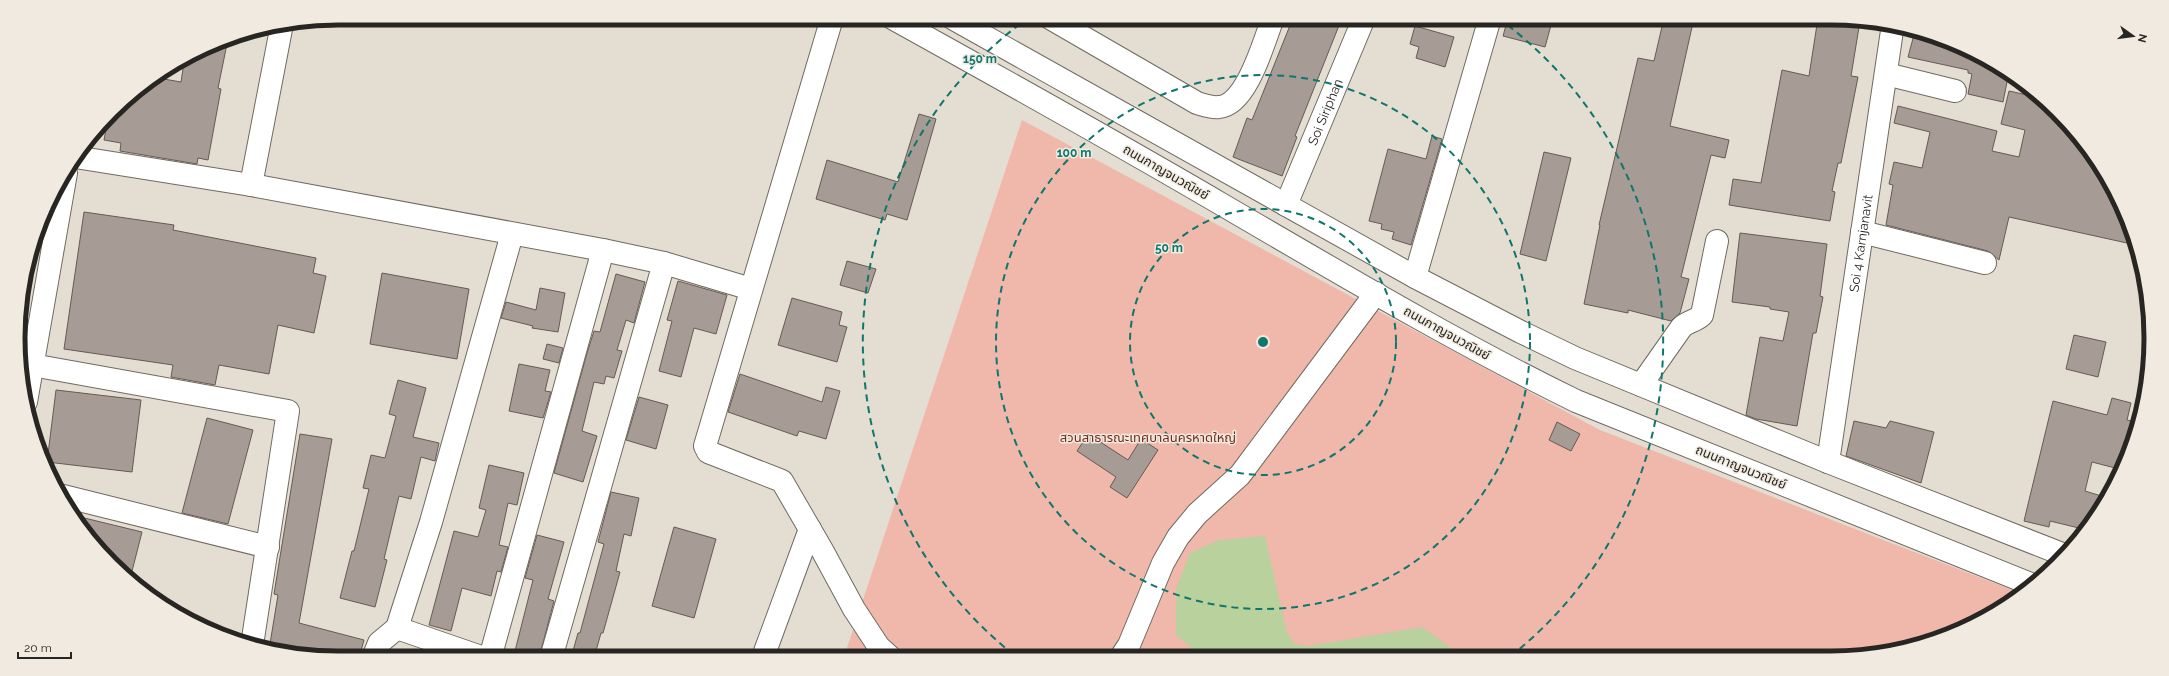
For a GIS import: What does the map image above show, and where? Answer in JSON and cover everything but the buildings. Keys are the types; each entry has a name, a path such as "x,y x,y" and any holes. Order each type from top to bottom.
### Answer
{"street":[{"path":"830,25 706,442 706,450 782,481 858,615 884,651"},
{"name":"ถนนกาญจนวณิชย์","path":"905,25 1122,146 1488,356 1576,401 2027,582"},
{"path":"965,25 1415,277 1534,339 1828,462 2058,552"},
{"path":"1062,25 1198,103 1208,107 1220,107 1238,97 1253,69 1271,25"},
{"name":"Soi Siriphan","path":"1286,205 1361,25"},
{"path":"1415,277 1488,25"},
{"path":"251,185 281,30"},
{"name":"Soi 4 Karnjanavit","path":"1828,462 1892,31"},
{"path":"1886,74 1955,91"},
{"path":"82,158 251,185 603,250 664,263 751,288"},
{"path":"29,385 63,188"},
{"path":"1862,232 1985,263"},
{"path":"376,651 379,643 397,628 431,522 512,234"},
{"path":"1641,385 1681,328 1688,322 1696,321 1702,315 1717,241"},
{"path":"492,651 603,250"},
{"path":"552,651 664,263"},
{"path":"1125,651 1129,645 1163,563 1178,537 1192,519 1240,475 1376,293"},
{"path":"32,365 288,412 253,639"},
{"path":"69,498 268,547"},
{"path":"765,651 810,529"},
{"path":"397,628 464,651"}],"green space":[{"name":"สวนสาธารณะเทศบาลนครหาดใหญ่","path":"1022,120 1600,430 2015,591 1988,609 1969,619 1932,634 1892,645 1851,650 846,651"}],"shaded area":[{"path":"1265,536 1287,633 1295,644 1309,646 1422,627 1455,651 1196,651 1176,635 1176,589 1190,553 1219,540"}]}
